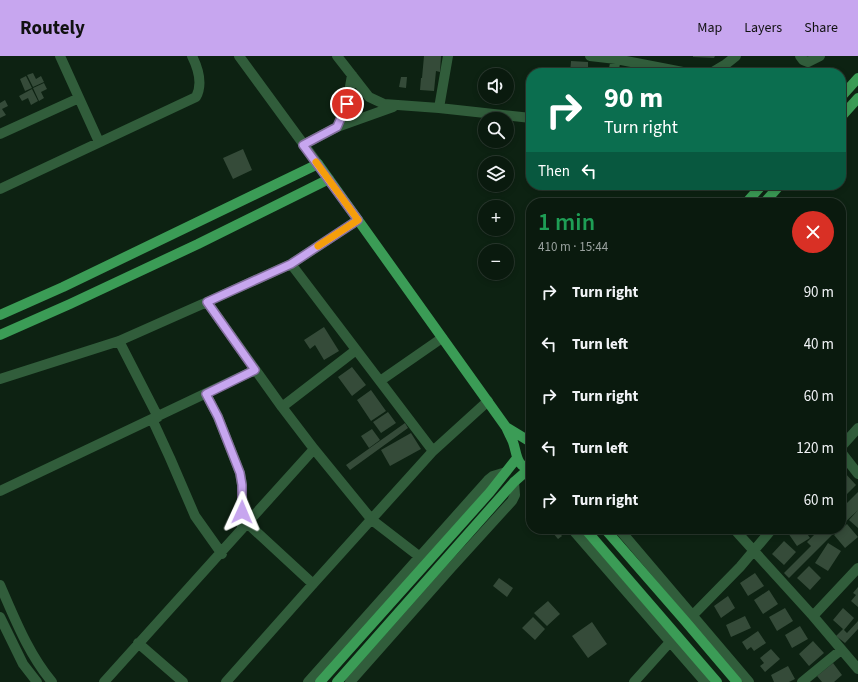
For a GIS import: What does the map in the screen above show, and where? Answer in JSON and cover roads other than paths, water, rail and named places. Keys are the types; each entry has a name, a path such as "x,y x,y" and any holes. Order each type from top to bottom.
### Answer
{"main road":[{"path":"846,91 858,78"},
{"path":"846,111 858,98"},
{"path":"0,315 63,287 318,164 506,427 513,442 520,464 526,466"},
{"path":"0,335 198,244 329,180"},
{"path":"750,198 758,190"},
{"path":"768,198 776,190"},
{"path":"506,427 526,439"},
{"path":"320,682 490,492 517,457 519,446 526,442"},
{"path":"337,682 514,482 526,472"},
{"path":"589,534 717,682"},
{"path":"608,534 737,682"}],"street":[{"path":"0,189 196,97 200,82 198,68 192,56"},
{"path":"239,56 318,164"},
{"path":"337,56 369,97 384,104 439,108 526,117"},
{"path":"439,108 448,56"},
{"path":"590,56 611,58 662,68"},
{"path":"719,68 736,56"},
{"path":"800,56 803,60 808,62 820,56"},
{"path":"62,57 99,142"},
{"path":"611,58 612,68"},
{"path":"337,127 347,104 352,76"},
{"path":"0,134 79,98"},
{"path":"303,145 337,127 396,106"},
{"path":"0,379 119,341 207,302 291,264 358,220"},
{"path":"291,264 433,451"},
{"path":"207,302 282,407 372,520 420,557"},
{"path":"380,381 442,338"},
{"path":"119,341 155,418 194,516 222,554"},
{"path":"282,407 356,350"},
{"path":"0,491 255,370"},
{"path":"206,394 218,417 240,473 245,526 313,584"},
{"path":"226,682 433,451 488,401"},
{"path":"846,441 858,428"},
{"path":"104,682 138,643 222,554 314,449"},
{"path":"846,458 858,474"},
{"path":"308,682 488,480 493,476 506,472"},
{"path":"350,682 512,501 515,496 514,482"},
{"path":"576,534 705,682"},
{"path":"623,534 749,682"},
{"path":"738,534 813,616 858,669"},
{"path":"693,616 768,534"},
{"path":"813,616 858,568"},
{"path":"0,585 28,647 43,671 52,682"},
{"path":"0,617 23,664 37,682"},
{"path":"634,682 670,642"},
{"path":"138,643 183,682"},
{"path":"802,682 841,650"}]}
